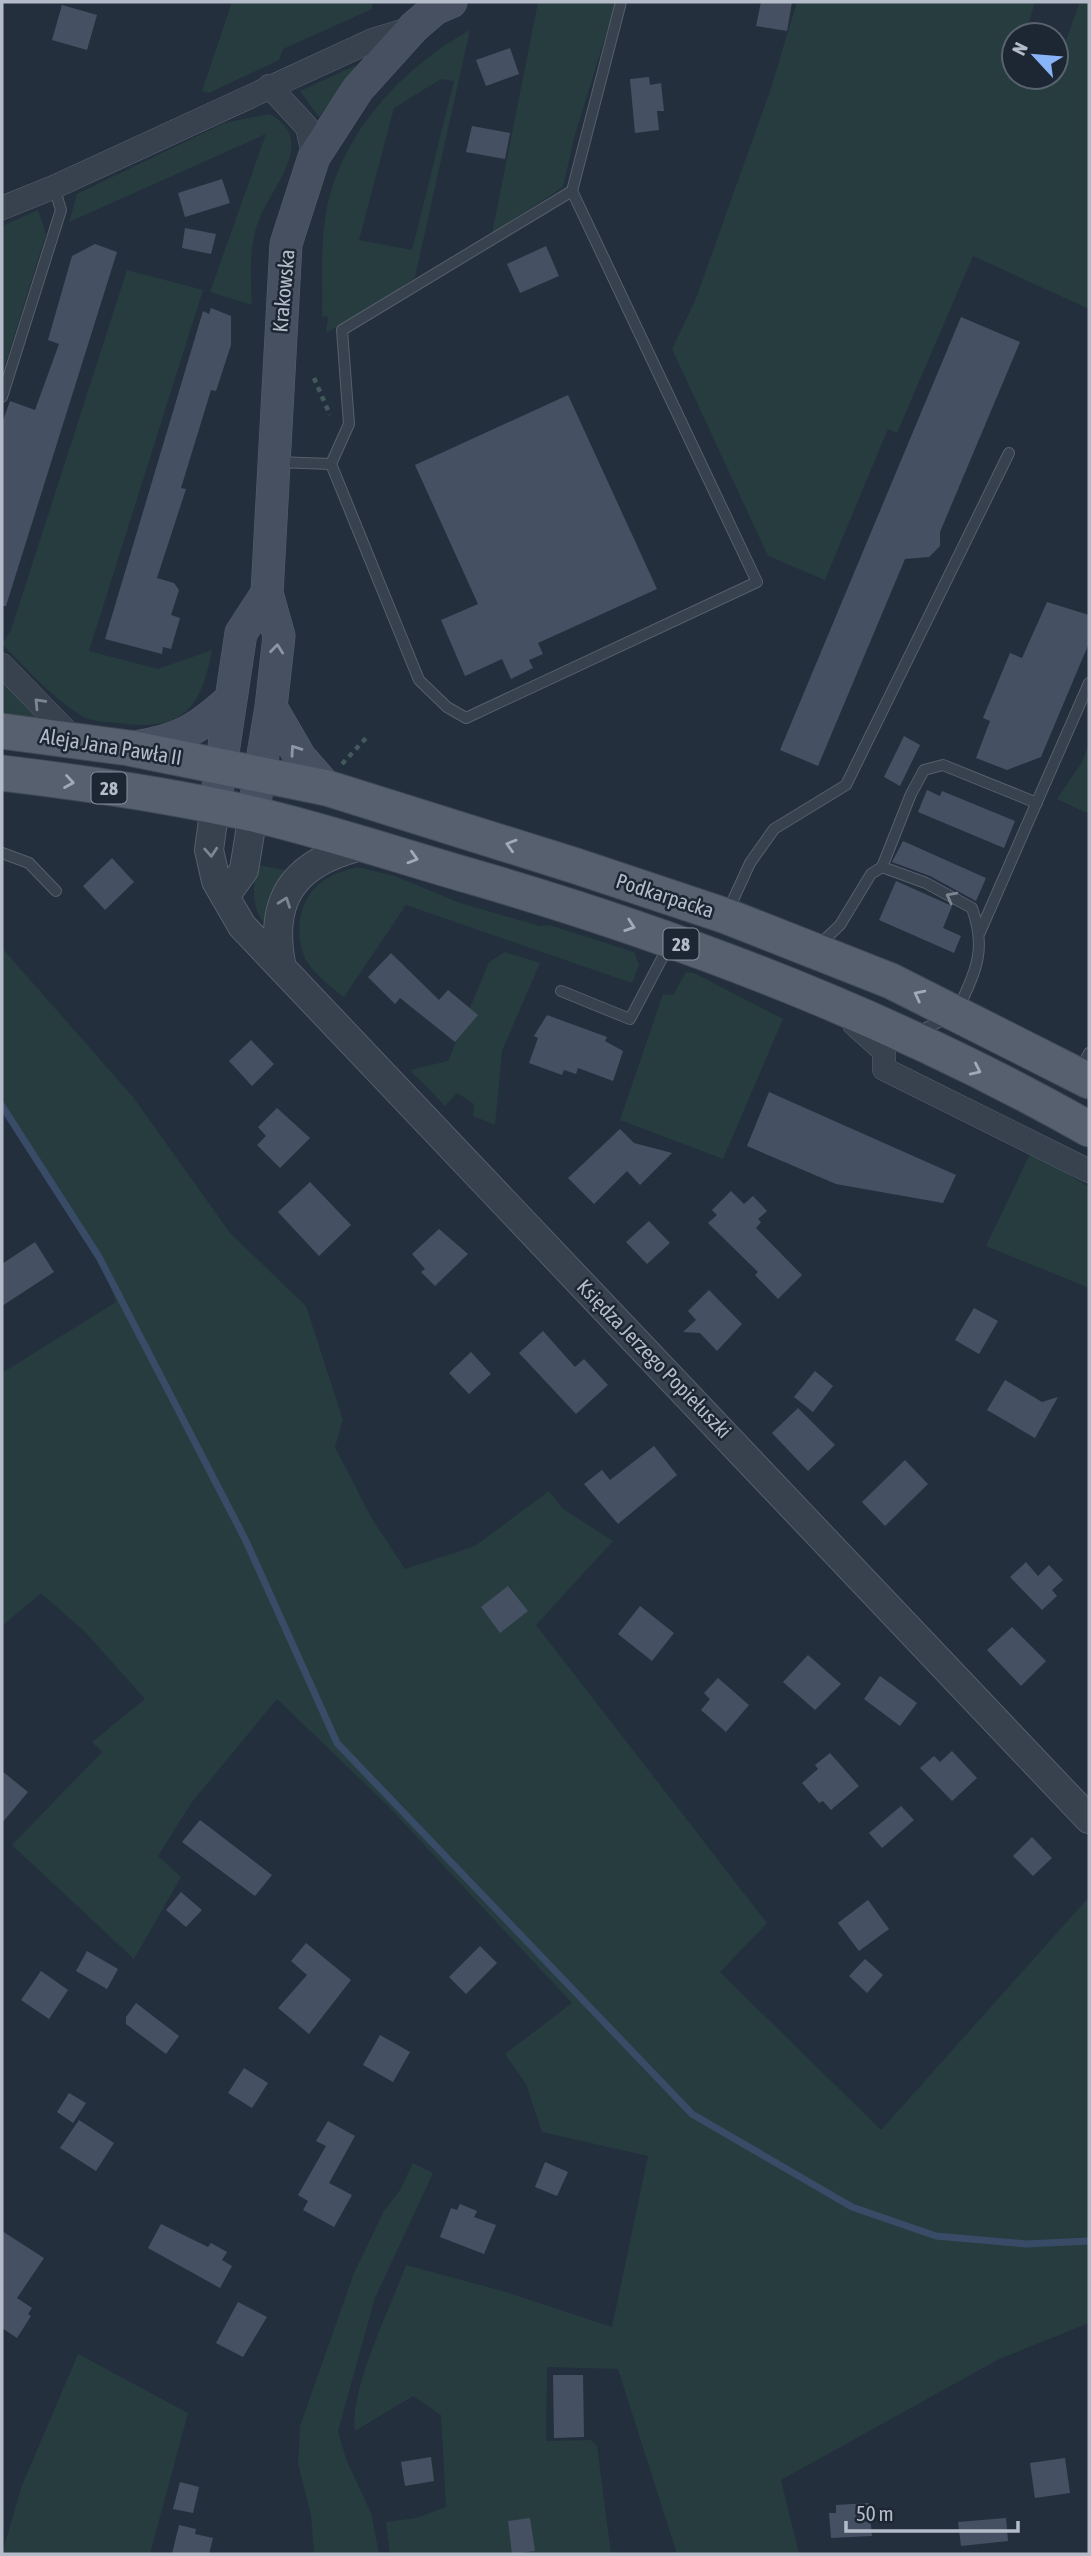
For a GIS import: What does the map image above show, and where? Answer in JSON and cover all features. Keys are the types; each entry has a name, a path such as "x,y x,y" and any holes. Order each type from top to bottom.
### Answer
{"main road":[{"name":"Krakowska","path":"261,774 279,636 267,593 286,244 314,157 358,89 414,27 435,9 451,2"},
{"name":"Krakowska","path":"221,765 241,633 267,593"},
{"path":"129,748 170,742 201,727 231,699"},
{"path":"271,708 300,757 334,777"},
{"name":"Aleja Jana Pawła II","path":"2,731 129,748 221,765"},
{"name":"Podkarpacka","path":"221,765 261,774 334,777 726,916 814,950 891,981 956,1014 1085,1069"},
{"name":"Księdza Jerzego Popiełuszki","path":"215,806 221,765"},
{"name":"Aleja Jana Pawła II","path":"2,773 215,806"},
{"path":"253,814 261,774"},
{"name":"28","path":"215,806 253,814"},
{"name":"Podkarpacka","path":"253,814 370,844 543,897 672,941 823,1000 919,1043 1032,1097 1089,1129"}],"street":[{"name":"Krakowska","path":"2,208 54,187 373,40 414,27"},
{"path":"269,86 307,127 314,157"},
{"path":"2,665 76,741"},
{"name":"Księdza Jerzego Popiełuszki","path":"215,806 209,850 216,881 242,926 1089,1819"},
{"path":"226,895 244,870 253,814"},
{"path":"282,968 277,927 290,888 300,873 345,850 370,844"},
{"name":"Podkarpacka","path":"823,1000 878,1042 884,1051 884,1069 907,1080"},
{"path":"919,1043 906,1058 903,1073 907,1080 1089,1171"}],"lane":[{"path":"572,191 342,330 349,424 331,464 419,680 447,707 466,718 757,582 572,191 621,2"},
{"path":"2,397 61,210 54,187"},
{"path":"726,916 750,863 774,829 846,785 1009,453"},
{"path":"274,462 331,464"},
{"path":"980,932 1089,683"},
{"path":"814,950 840,925 871,874 882,867 911,794 924,770 943,765 1037,803"},
{"path":"2,853 29,863 56,891"},
{"path":"882,867 926,883 972,908 980,932 980,956 956,1014 919,1043"},
{"path":"561,990 630,1019 672,941"}],"path":[{"path":"314,378 332,421"},
{"path":"334,777 368,737"}],"green space":[{"path":"232,2 373,2 372,9 283,49 279,60 209,93 202,91"},
{"path":"538,2 616,2 574,138 563,187 492,234"},
{"path":"797,2 1035,2 1029,21 1000,21 1000,91 1070,91 1070,29 1080,2 1089,2 1089,309 973,256 897,433 888,429 825,580 768,556 672,349 695,301 770,91"},
{"path":"470,30 415,277 399,290 326,333 328,317 322,316 324,227 333,185 344,157 377,107 398,84 445,46","holes":["441,79 454,81 412,250 359,240 394,108"]},
{"path":"354,66 356,68 319,117 300,91"},
{"path":"269,114 283,125 290,137 291,150 288,164 259,220 253,241 252,305 210,292 266,134 69,222 77,194 224,123"},
{"path":"38,210 46,234 2,375 2,226"},
{"path":"127,270 203,290 89,651 158,669 212,650 202,688 185,712 173,720 140,725 99,721 82,716 30,673 2,644 11,630"},
{"path":"2,676 34,716 31,718 2,714"},
{"path":"1089,744 1089,814 1057,799 1082,762"},
{"path":"257,865 292,871 271,917 263,922 256,909 254,895"},
{"path":"357,867 395,876 460,903 540,926 549,925 634,952 639,965 632,983 406,905 344,997 323,979 305,958 300,937 301,914 317,885 333,875"},
{"path":"2,948 133,1097 230,1233 306,1306 343,1420 335,1447 372,1519 405,1569 475,1546 549,1491 563,1509 613,1541 536,1625 767,1923 720,1972 881,2130 1089,1897 1089,2323 999,2359 781,2480 799,2554 677,2554 618,2369 547,2367 546,2441 591,2440 597,2446 611,2554 390,2554 386,2522 416,2518 446,2507 441,2415 413,2396 355,2431 358,2393 406,2265 506,2292 612,2327 648,2156 542,2132 526,2084 505,2054 572,2003 387,1805 277,1699 192,1802 158,1856 181,1877 134,1959 12,1845 102,1752 92,1742 145,1699 86,1633 41,1593 2,1626 2,1373 116,1302 99,1256 2,1106"},
{"path":"505,952 540,963 502,1051 495,1125 473,1116 474,1104 457,1093 445,1106 410,1070 448,1061 489,962"},
{"path":"686,972 694,973 783,1019 723,1159 620,1120 663,994 673,995"},
{"path":"1031,1152 1089,1187 1089,1288 986,1246"},
{"path":"413,2163 433,2173 375,2298 338,2431 346,2459 371,2513 379,2554 314,2554 311,2515 298,2464 300,2426 354,2273 384,2211 400,2190"},
{"path":"78,2354 188,2413 150,2554 2,2554 21,2488"}],"building":[{"path":"761,2 792,2 787,31 756,26"},
{"path":"62,5 97,15 87,50 52,40"},
{"path":"510,48 519,74 486,86 476,60"},
{"path":"649,77 650,85 661,83 664,111 657,111 659,130 635,133 630,79"},
{"path":"472,126 510,133 505,159 466,152"},
{"path":"222,179 230,203 185,217 178,193"},
{"path":"185,228 216,234 211,254 182,248"},
{"path":"95,244 117,252 6,606 2,606 2,423 10,401 35,410 59,344 48,340 72,256"},
{"path":"546,246 559,276 520,293 507,264"},
{"path":"211,308 231,316 231,345 216,391 211,390 181,488 186,489 157,578 174,583 179,590 171,615 180,618 171,649 163,647 162,654 105,639 203,311 209,314"},
{"path":"961,317 1020,342 940,532 940,546 929,557 905,559 818,766 780,750"},
{"path":"568,395 657,589 538,643 543,654 529,660 533,668 511,679 502,659 465,676 441,620 478,604 415,465"},
{"path":"1047,602 1089,615 1089,643 1041,757 1007,770 976,758 990,721 983,718 1010,653 1022,658"},
{"path":"904,736 920,745 900,786 884,777"},
{"path":"927,790 940,796 942,791 1015,821 1004,848 918,812"},
{"path":"903,841 986,878 976,901 930,876 892,862"},
{"path":"112,858 134,882 105,910 83,886"},
{"path":"896,881 952,906 943,928 961,936 954,953 879,920"},
{"path":"391,953 439,1000 448,990 478,1015 455,1042 400,998 395,1004 368,977"},
{"path":"547,1015 607,1037 605,1041 623,1051 613,1081 578,1068 576,1074 564,1070 562,1075 529,1063 538,1038 534,1036"},
{"path":"251,1040 274,1064 252,1086 229,1061"},
{"path":"769,1092 956,1175 943,1203 836,1184 747,1146"},
{"path":"277,1108 310,1138 280,1168 257,1145 266,1136 258,1127"},
{"path":"620,1129 634,1143 672,1153 640,1185 627,1171 594,1204 568,1178"},
{"path":"310,1182 351,1225 319,1256 278,1212"},
{"path":"731,1191 744,1204 753,1196 767,1211 758,1219 761,1222 756,1228 802,1275 778,1299 755,1275 758,1272 708,1223 717,1215 712,1210"},
{"path":"649,1221 670,1243 647,1264 626,1242"},
{"path":"439,1229 468,1254 435,1286 421,1272 425,1269 412,1254"},
{"path":"35,1242 54,1272 2,1306 2,1264"},
{"path":"709,1290 742,1324 717,1351 700,1333 683,1332 696,1320 688,1311"},
{"path":"974,1308 998,1321 979,1354 955,1340"},
{"path":"543,1331 575,1367 584,1359 608,1385 576,1414 519,1353"},
{"path":"471,1352 491,1374 469,1394 449,1373"},
{"path":"815,1371 833,1386 813,1412 794,1397"},
{"path":"1005,1380 1042,1402 1058,1397 1035,1438 987,1410"},
{"path":"798,1408 835,1445 808,1471 772,1433"},
{"path":"654,1446 677,1475 618,1524 584,1484 602,1470 610,1480"},
{"path":"905,1460 928,1484 885,1526 862,1502"},
{"path":"1026,1562 1038,1576 1049,1565 1063,1580 1052,1590 1057,1596 1042,1610 1010,1577"},
{"path":"508,1586 528,1611 500,1633 481,1607"},
{"path":"640,1606 674,1633 652,1661 618,1634"},
{"path":"1012,1627 1046,1661 1021,1686 987,1650"},
{"path":"808,1655 841,1684 815,1710 783,1682"},
{"path":"880,1676 917,1703 900,1726 864,1699"},
{"path":"718,1678 749,1705 726,1732 701,1710 710,1699 704,1693"},
{"path":"952,1751 977,1778 952,1801 920,1768 934,1756 940,1762"},
{"path":"830,1753 859,1786 831,1810 823,1801 819,1803 802,1783 818,1769 815,1765"},
{"path":"2,1771 28,1792 2,1823"},
{"path":"901,1806 914,1820 882,1848 869,1833"},
{"path":"200,1820 272,1875 255,1896 182,1842"},
{"path":"1032,1837 1052,1858 1033,1876 1013,1856"},
{"path":"181,1892 202,1910 186,1927 166,1910"},
{"path":"868,1900 889,1929 859,1951 838,1923"},
{"path":"306,1943 351,1980 309,2034 278,2008 307,1975 291,1961"},
{"path":"480,1946 497,1963 466,1994 449,1977"},
{"path":"87,1951 118,1969 107,1989 76,1971"},
{"path":"865,1959 883,1975 867,1993 849,1976"},
{"path":"41,1971 68,1990 49,2019 21,2000"},
{"path":"136,2003 179,2036 166,2054 126,2024 126,2017"},
{"path":"380,2035 410,2052 393,2082 363,2065"},
{"path":"244,2068 268,2083 252,2108 228,2093"},
{"path":"69,2093 86,2103 73,2123 57,2112"},
{"path":"79,2120 114,2143 96,2171 60,2148"},
{"path":"328,2121 355,2136 329,2183 352,2195 334,2227 303,2210 308,2201 298,2195 326,2146 316,2141"},
{"path":"545,2162 568,2172 557,2196 535,2187"},
{"path":"460,2204 477,2211 474,2217 496,2225 484,2254 440,2237 451,2208 457,2210"},
{"path":"161,2224 208,2247 211,2243 227,2252 222,2260 232,2266 220,2288 148,2248"},
{"path":"2,2231 44,2258 17,2298 32,2308 28,2314 31,2316 17,2338 2,2328"},
{"path":"238,2302 267,2317 243,2357 216,2343"},
{"path":"553,2375 583,2375 584,2437 554,2438"},
{"path":"431,2457 434,2481 405,2486 401,2462"},
{"path":"1065,2458 1070,2493 1035,2498 1030,2463"},
{"path":"180,2482 199,2487 193,2513 173,2509"},
{"path":"869,2503 872,2536 831,2538 829,2513 836,2513 836,2505"},
{"path":"530,2518 535,2551 512,2554 508,2521"},
{"path":"1006,2518 1008,2541 961,2546 958,2522"},
{"path":"179,2525 196,2529 195,2534 213,2538 209,2554 172,2554"}],"waterway":[{"path":"2,1106 99,1257 246,1541 337,1743 692,2114 852,2207 936,2236 1026,2244 1089,2241"}]}
